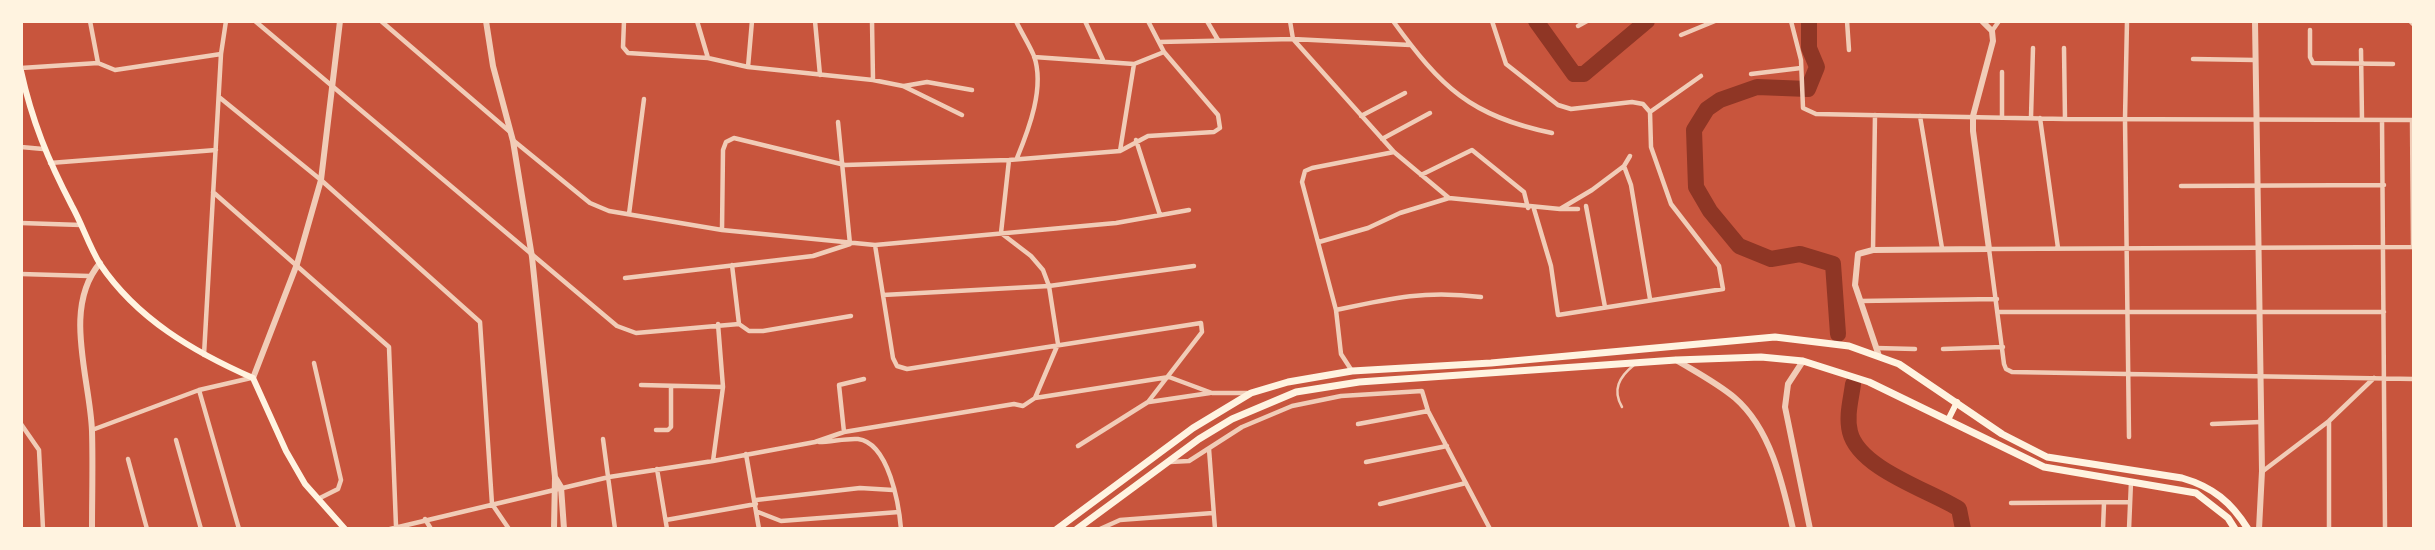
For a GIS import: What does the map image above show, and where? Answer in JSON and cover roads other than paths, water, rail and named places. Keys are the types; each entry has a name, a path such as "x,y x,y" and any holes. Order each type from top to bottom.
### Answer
{"main road":[{"path":"21,69 43,149 100,263 136,307 204,356 253,378 286,451 305,484 345,529"},
{"path":"1057,529 1193,428 1251,393 1288,382 1352,371 1492,363 1775,337 1825,341 1879,356 1918,374 2003,434 2047,457 2200,483 2234,507 2248,529"},
{"path":"1077,529 1166,461 1232,419 1275,399 1317,387 1676,360 1762,357 1803,361 1869,382 2044,467 2196,493 2228,518 2235,529"},
{"path":"1948,420 1957,402"}],"street":[{"path":"90,21 98,63"},
{"path":"204,356 221,54 226,21"},
{"path":"255,21 532,257 626,331 718,324 739,324 748,331 763,331 850,316"},
{"path":"92,430 199,390 253,378 297,264 321,180 340,21"},
{"path":"381,21 510,132"},
{"path":"486,21 493,65 513,141 532,257 555,477 554,529"},
{"path":"624,21 624,51 708,58 748,67 873,80 903,86 962,115"},
{"path":"696,21 708,58"},
{"path":"748,67 752,21"},
{"path":"815,21 820,75"},
{"path":"872,21 873,80"},
{"path":"1016,21 1034,57 1037,83 1028,132 1017,159"},
{"path":"1085,21 1103,60"},
{"path":"722,230 726,142 734,138 845,165 1009,160 1119,151 1148,136 1214,132 1220,128 1218,115 1164,52 1148,21"},
{"path":"1207,21 1218,40"},
{"path":"1290,21 1293,40 1361,116 1394,152 1449,198"},
{"path":"1393,21 1410,45 1460,99 1513,125 1552,133"},
{"path":"1421,175 1472,150 1521,189 1531,208 1551,266 1558,315 1723,289 1719,266 1671,204 1651,147 1650,112 1643,104 1632,102 1571,109 1558,105 1506,64 1492,21"},
{"path":"1578,26 1587,21"},
{"path":"1681,34 1715,21"},
{"path":"1791,21 1801,68 1800,99 1803,108 1816,114 2065,119 2413,120 2413,247 1873,250 1858,254 1854,274 1860,301 1879,356"},
{"path":"1847,21 1849,50"},
{"path":"1982,21 1992,31"},
{"path":"1999,21 1992,31 1992,50 1973,116 1972,131 2006,369 2414,379"},
{"path":"2127,21 2125,119 2129,437"},
{"path":"2255,21 2262,471 2259,529"},
{"path":"2410,21 2414,25"},
{"path":"2310,30 2310,57 2313,63 2393,64"},
{"path":"1159,42 1293,40 1410,45"},
{"path":"2031,117 2033,48"},
{"path":"2064,48 2065,119"},
{"path":"2361,50 2362,120"},
{"path":"1034,57 1134,64 1164,52"},
{"path":"21,69 98,63 115,70 221,54"},
{"path":"2193,60 2256,60"},
{"path":"1119,151 1134,64"},
{"path":"1751,74 1801,68"},
{"path":"2002,72 2002,117"},
{"path":"1650,112 1701,76"},
{"path":"903,86 927,82 972,90"},
{"path":"1361,116 1405,93"},
{"path":"219,97 321,180 480,322 492,504 509,529"},
{"path":"629,214 644,99"},
{"path":"1382,139 1430,113"},
{"path":"1873,250 1875,115"},
{"path":"1920,116 1942,248"},
{"path":"2040,118 2058,248"},
{"path":"2382,120 2385,529"},
{"path":"838,122 845,165 850,244"},
{"path":"1136,140 1160,215"},
{"path":"513,141 590,203 609,211 722,230 850,244 1116,223 1189,210"},
{"path":"21,147 43,149"},
{"path":"50,163 216,150"},
{"path":"1352,371 1341,354 1336,310 1302,181 1305,171 1394,152"},
{"path":"1560,209 1624,166 1630,156"},
{"path":"1000,233 1009,160"},
{"path":"1624,166 1631,185 1650,299"},
{"path":"2181,186 2384,186"},
{"path":"213,191 389,347 393,528 553,488 609,477 815,442 857,439 865,442 884,462 899,512 901,529"},
{"path":"1319,242 1368,228 1400,213 1449,198 1531,208 1578,209"},
{"path":"1586,206 1605,307"},
{"path":"21,223 82,225"},
{"path":"1000,233 1031,256 1043,270 1049,286 1058,344 1035,398"},
{"path":"625,278 813,257 850,244"},
{"path":"875,244 897,366 907,369 1201,323 1202,332 1149,402 1078,446"},
{"path":"92,529 92,430 81,334 82,299 89,276 100,263"},
{"path":"732,265 739,324"},
{"path":"883,295 1049,286 1194,267"},
{"path":"21,274 89,276"},
{"path":"1336,310 1427,293 1481,297"},
{"path":"1860,301 1997,299"},
{"path":"1999,312 2384,312"},
{"path":"713,461 723,387 718,324"},
{"path":"1942,349 2003,347"},
{"path":"1876,348 1915,349"},
{"path":"1676,360 1716,383 1737,400 1755,420 1774,463 1793,529"},
{"path":"1803,361 1788,384 1785,407 1810,529"},
{"path":"314,363 341,480 338,488 318,499"},
{"path":"815,442 844,432 1014,404 1023,406 1035,398 1169,377 1212,393"},
{"path":"2262,471 2329,421 2375,377"},
{"path":"844,432 839,385 864,379"},
{"path":"641,385 723,387"},
{"path":"656,430 668,430 671,427 671,386"},
{"path":"199,390 239,529"},
{"path":"1166,461 1189,461 1242,427 1292,407 1341,396 1424,392 1428,411 1490,529"},
{"path":"1149,402 1212,393 1251,393"},
{"path":"1358,424 1428,411"},
{"path":"2329,421 2329,529"},
{"path":"2212,424 2260,422"},
{"path":"21,424 39,450 43,529"},
{"path":"603,439 615,529"},
{"path":"176,440 201,529"},
{"path":"1366,462 1447,446"},
{"path":"1209,449 1215,529"},
{"path":"746,454 759,529"},
{"path":"128,459 147,529"},
{"path":"657,469 667,529"},
{"path":"555,477 561,487 564,529"},
{"path":"2129,529 2131,481"},
{"path":"1380,504 1466,482"},
{"path":"666,520 756,502 860,488 893,490"},
{"path":"2011,503 2130,502"},
{"path":"2104,503 2104,529"},
{"path":"758,512 781,521 806,521 899,512"},
{"path":"1100,529 1120,520 1213,513"},
{"path":"425,519 431,529"},
{"path":"806,521 807,529"}],"lane":[{"path":"1622,407 1618,399 1618,384 1636,363"}],"waterway":[{"path":"1536,21 1574,74 1584,74 1647,21"},
{"path":"1809,21 1809,48 1817,67 1808,89 1757,87 1720,100 1707,109 1694,130 1696,187 1710,211 1739,246 1771,259 1800,254 1833,264 1838,334"},
{"path":"1853,384 1848,420 1856,445 1867,457 1897,478 1959,509 1963,529"}]}
